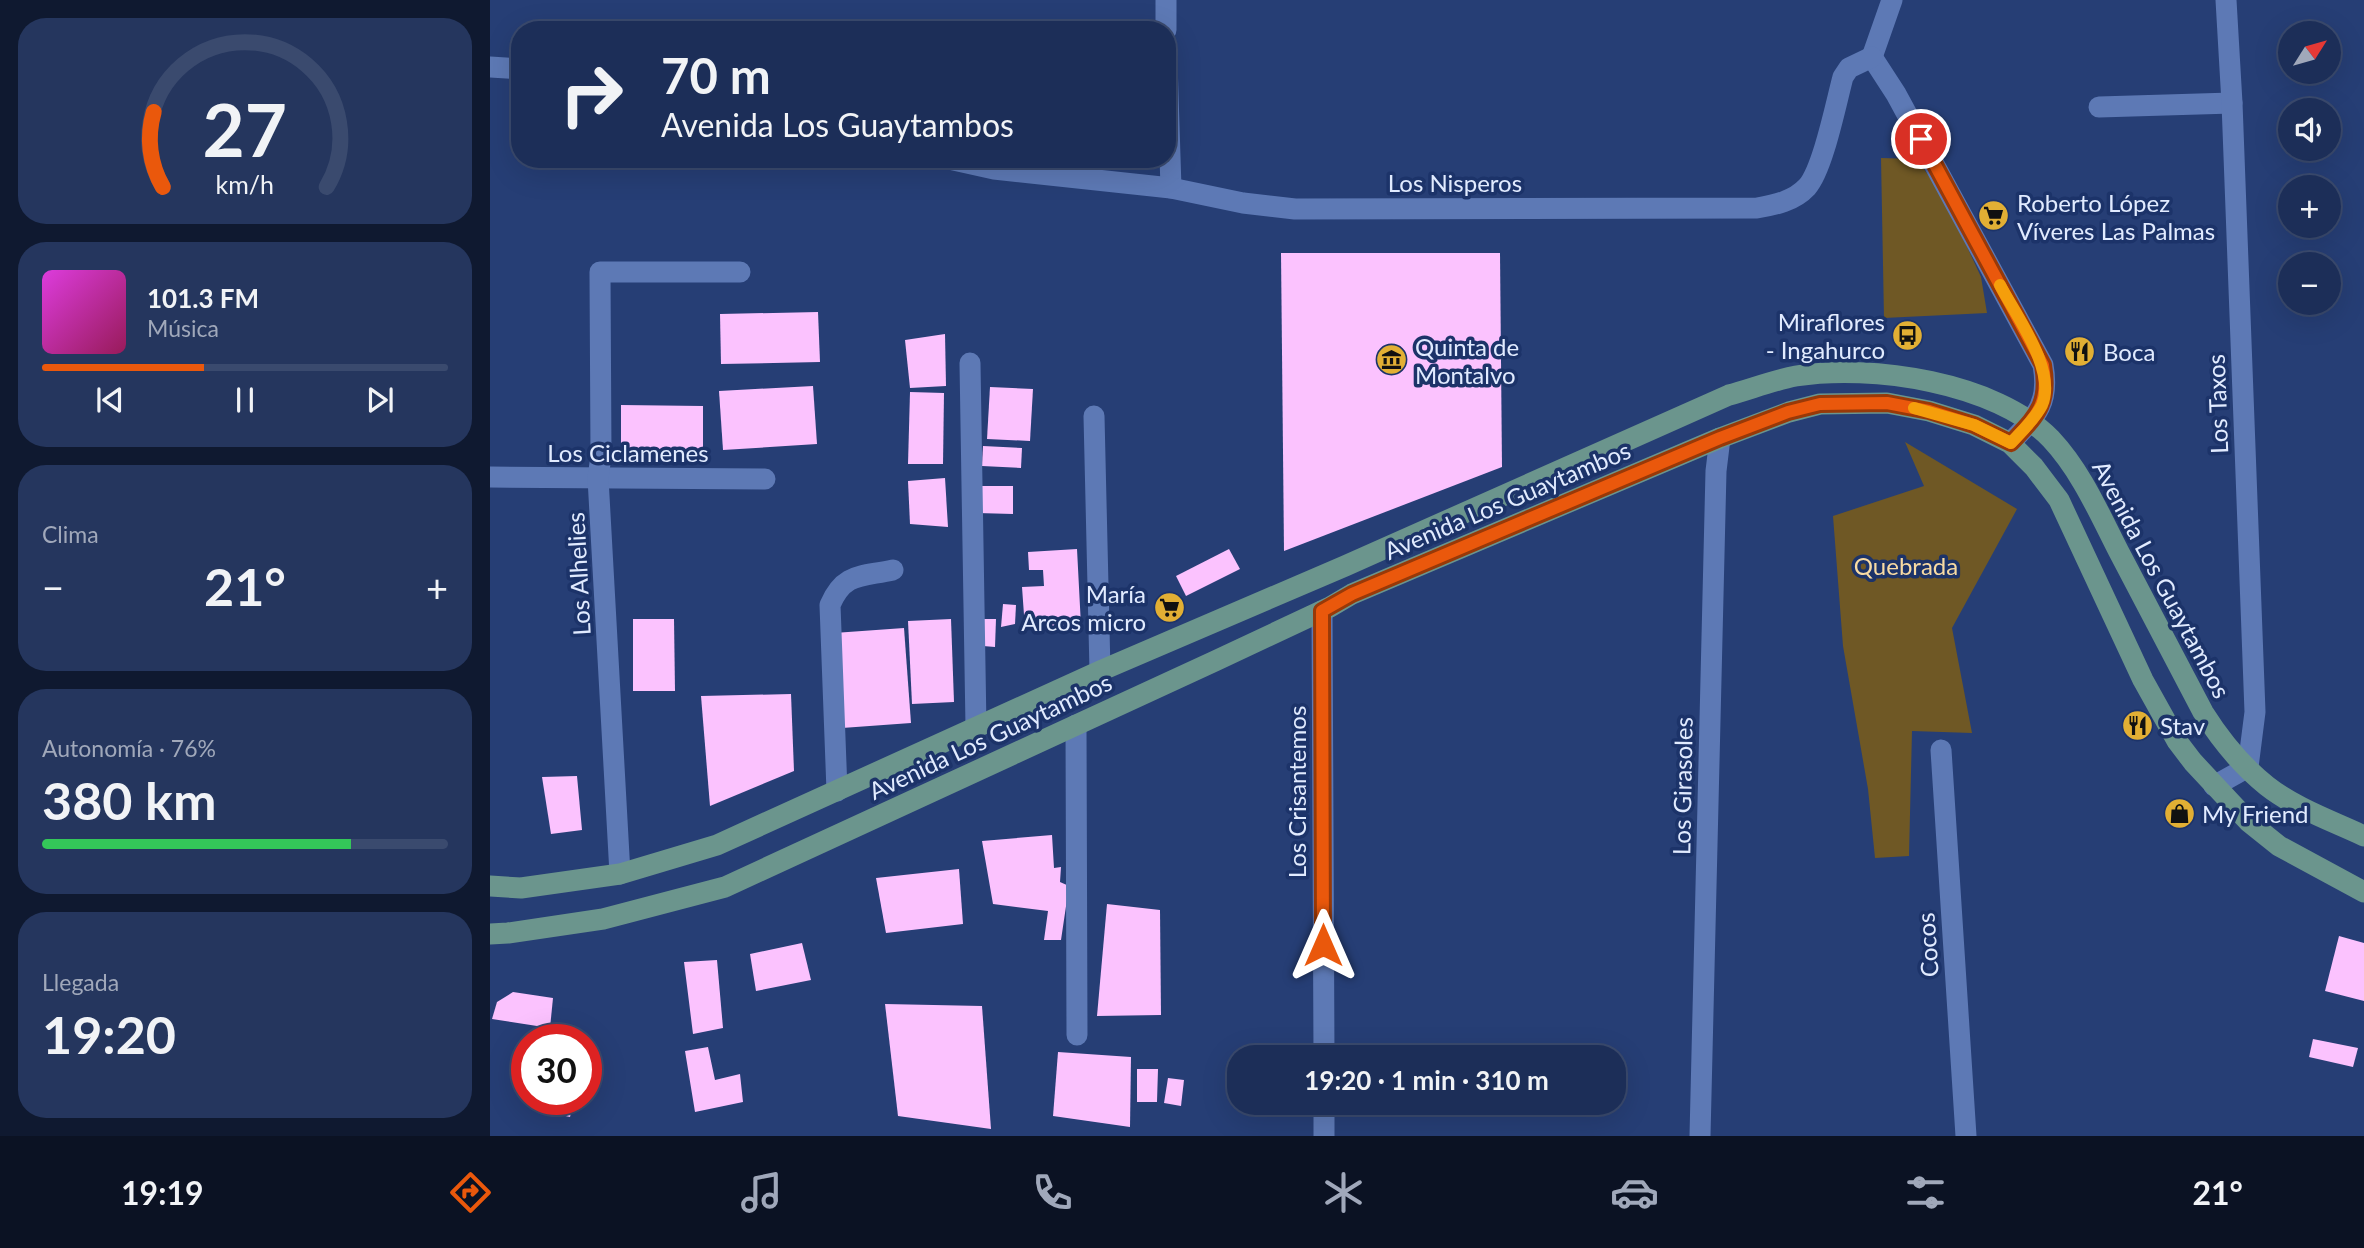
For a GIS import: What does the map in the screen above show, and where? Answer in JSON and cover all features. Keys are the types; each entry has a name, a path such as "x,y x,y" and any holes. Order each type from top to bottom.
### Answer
{"main road":[{"name":"Avenida Los Guaytambos","path":"490,886 521,888 620,874 718,845 1100,671 1345,566 1729,394 1796,376 1891,374 1984,395 2031,422 2050,439 2084,484 2218,736 2267,786 2303,807 2364,836"},
{"path":"1887,403 1891,374"},
{"name":"Avenida Los Guaytambos","path":"490,934 603,919 725,887 1322,611 1352,594 1720,438 1788,412 1820,404 1887,403 1929,411 1963,422 2011,443 2034,467 2059,500 2143,680 2163,717 2193,762 2249,822 2279,846 2364,892"},
{"path":"1345,566 1352,594"}],"street":[{"path":"1166,0 1166,21"},
{"path":"1892,0 1872,57 1896,94 2043,365 2046,386 2042,404 2031,422 2011,443"},
{"name":"Los Taxos","path":"2226,0 2255,712 2248,767"},
{"name":"Los Nisperos","path":"989,168 1171,188 1243,203 1295,209 1757,208 1776,205 1807,187 1816,172 1843,77 1849,68 1872,57"},
{"path":"490,67 511,68"},
{"path":"2099,107 2232,103"},
{"path":"1170,168 1171,188"},
{"name":"Los Alhelies","path":"620,874 598,478 601,456 600,272 740,272"},
{"path":"971,363 976,727"},
{"path":"1094,416 1100,671"},
{"name":"Los Girasoles","path":"1700,1136 1716,471 1720,438"},
{"name":"Los Ciclamenes","path":"490,477 765,479"},
{"path":"837,790 830,605 836,590 847,580 893,570"},
{"name":"Los Crisantemos","path":"1322,611 1324,1045"},
{"path":"1076,725 1077,1035"},
{"name":"Cocos","path":"1941,750 1966,1136"},
{"path":"2214,786 2248,767"},
{"path":"1324,1115 1324,1136"}],"green space":[{"path":"1881,158 1917,159 1946,201 1981,277 1987,313 1884,318"},
{"name":"Quebrada","path":"1905,442 2017,509 1952,628 1972,733 1912,731 1909,856 1875,858 1868,789 1843,646 1833,516 1924,486"}],"building":[{"name":"Quinta de Montalvo","path":"1281,253 1500,253 1502,467 1284,551"},
{"path":"818,312 820,362 721,364 720,314"},
{"path":"945,334 946,386 910,388 905,340"},
{"path":"813,386 817,444 723,450 719,391"},
{"path":"990,387 1033,389 1030,441 987,439"},
{"path":"910,392 944,393 943,464 908,464"},
{"path":"621,405 703,406 703,458 621,457"},
{"path":"983,446 1022,448 1021,468 982,466"},
{"path":"945,478 948,527 910,524 908,481"},
{"path":"977,486 1013,486 1013,514 977,513"},
{"path":"1077,549 1081,626 1025,629 1022,587 1044,586 1043,570 1029,570 1028,552"},
{"path":"1229,549 1240,569 1186,596 1176,576"},
{"path":"1003,604 1016,605 1015,624 1001,627"},
{"path":"633,619 674,619 675,691 633,691"},
{"path":"951,619 954,702 912,704 908,621"},
{"path":"984,619 996,619 995,647 983,646"},
{"path":"904,628 911,723 842,728 834,633"},
{"path":"791,694 794,771 710,806 701,696"},
{"path":"577,776 582,830 551,834 542,777"},
{"path":"1052,835 1054,868 1061,867 1060,882 1069,886 1061,940 1044,940 1048,911 993,904 982,841"},
{"path":"959,869 963,924 886,933 876,878"},
{"path":"1107,904 1160,910 1161,1015 1097,1016"},
{"path":"2339,936 2364,943 2364,1001 2325,991"},
{"path":"802,943 811,980 756,991 750,954"},
{"path":"717,960 723,1028 693,1034 684,962"},
{"path":"513,992 553,998 550,1024 524,1024 492,1019 497,1002"},
{"path":"885,1004 982,1006 991,1129 898,1116"},
{"path":"2313,1039 2358,1048 2353,1067 2309,1057"},
{"path":"708,1047 715,1080 740,1074 743,1102 695,1112 685,1051"},
{"path":"1058,1052 1131,1057 1130,1127 1053,1116"},
{"path":"1137,1069 1158,1069 1157,1102 1137,1102"},
{"path":"1168,1078 1184,1080 1181,1106 1164,1103"}],"slow traffic":[{"path":"1914,408 1974,425 2011,443 2031,422 2042,404 2046,386 2043,365 2000,285"}],"place":[{"name":"Roberto López Víveres Las Palmas","path":"1994,216"},
{"name":"Miraflores - Ingahurco","path":"1908,335"},
{"name":"Boca","path":"2080,351"},
{"name":"Quinta de Montalvo","path":"1392,360"},
{"name":"María Arcos micro","path":"1169,607"},
{"name":"Stav","path":"2137,725"},
{"name":"My Friend","path":"2179,813"}],"route":[{"path":"1323,945 1322,611 1352,594 1720,438 1788,412 1820,404 1887,403 1929,411 1974,425 2011,443 2031,422 2042,404 2046,386 2043,365 1921,139"}]}
